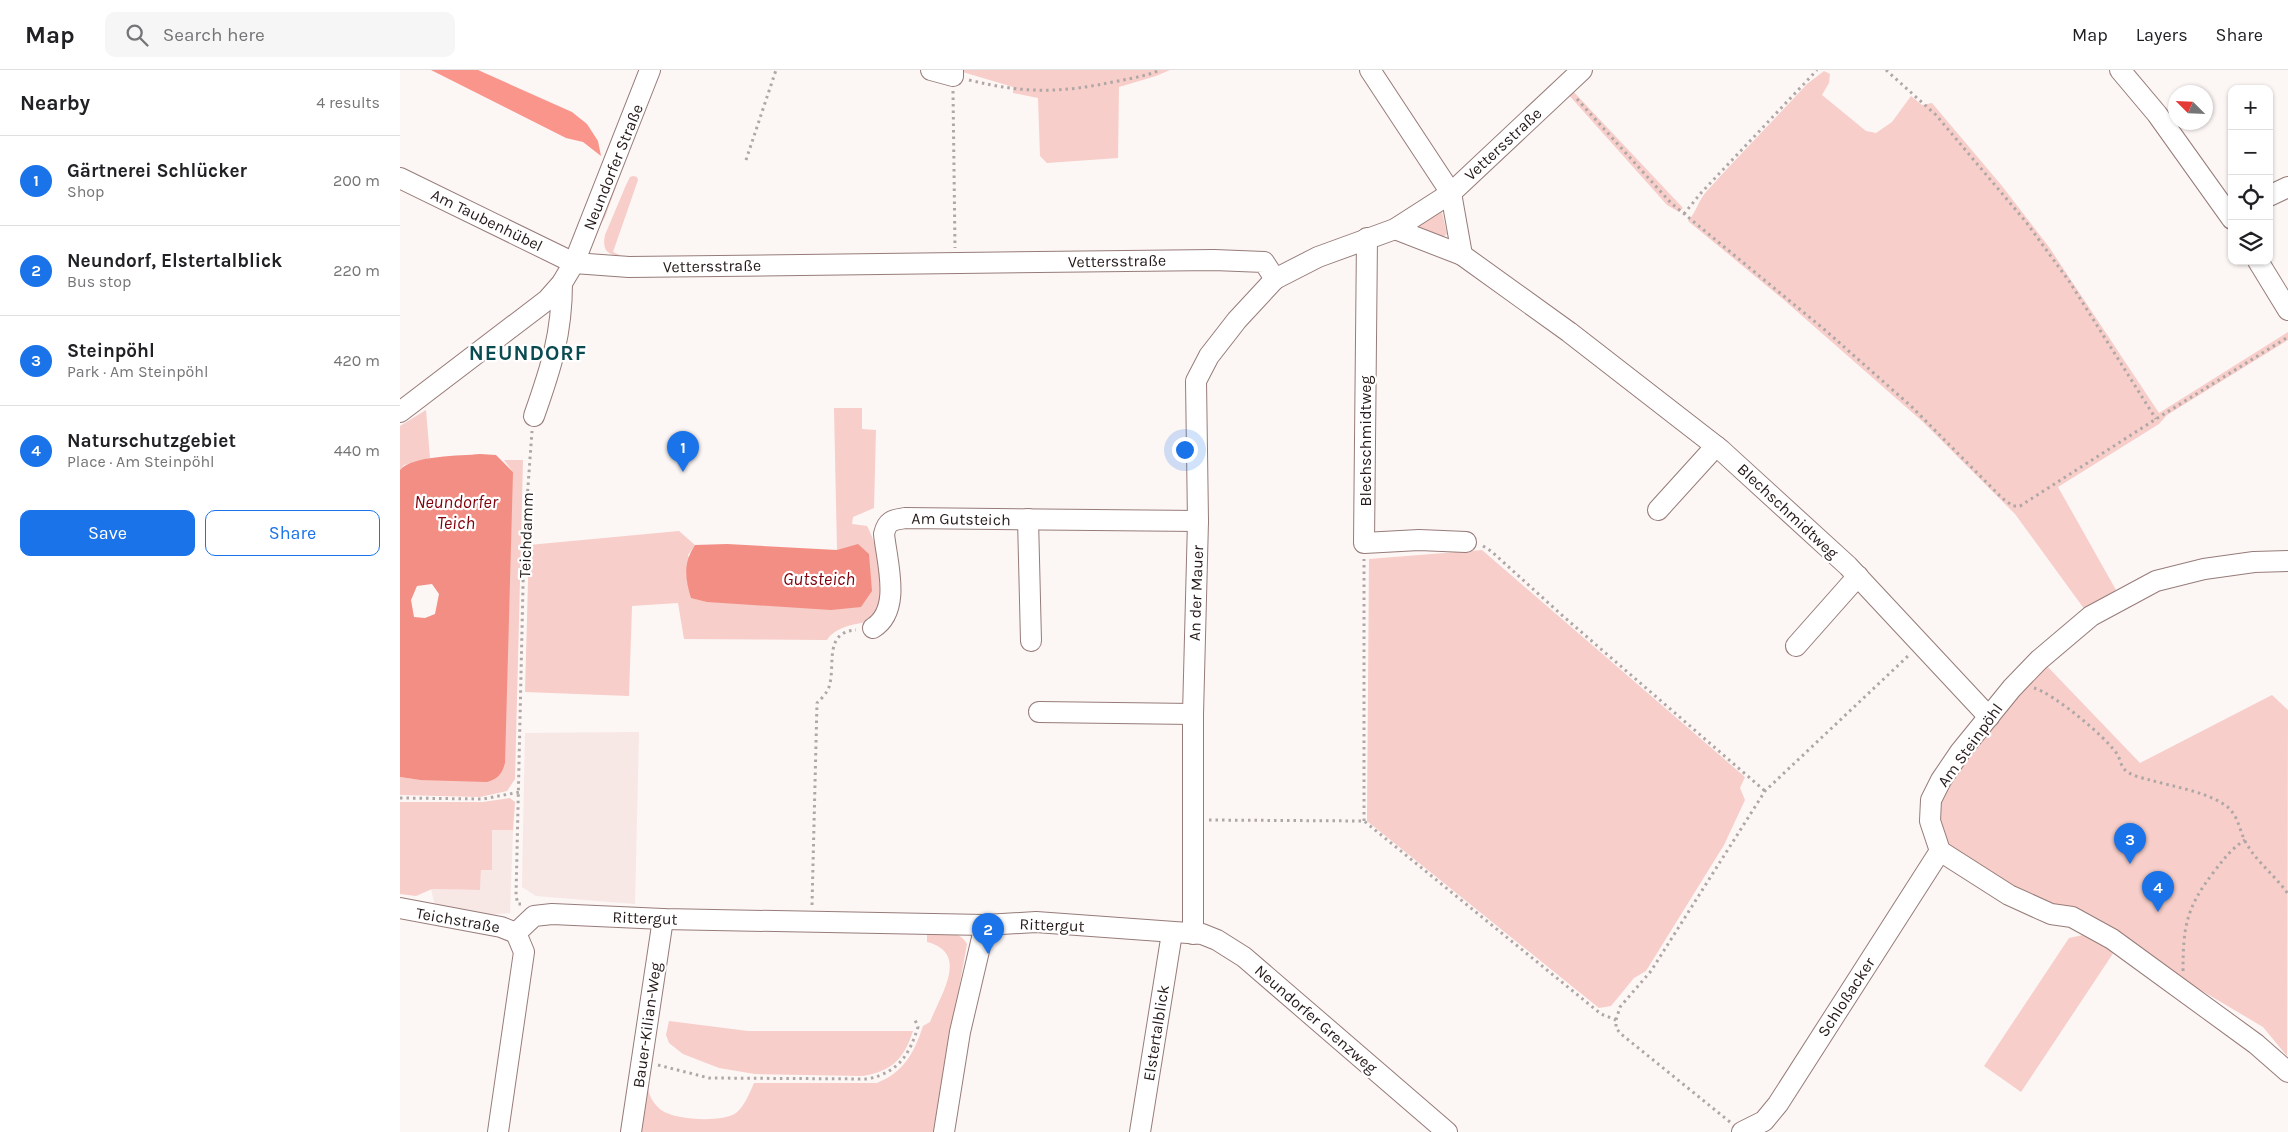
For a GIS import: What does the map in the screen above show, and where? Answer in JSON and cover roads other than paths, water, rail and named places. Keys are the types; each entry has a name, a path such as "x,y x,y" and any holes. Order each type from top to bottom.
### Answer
{"street":[{"name":"Neundorfer Straße","path":"574,263 650,70"},
{"path":"931,70 953,73"},
{"path":"1370,70 1451,193 1462,255"},
{"name":"Vettersstraße","path":"574,263 629,267 1214,260 1264,262 1275,279 1318,257 1395,229 1451,193 1582,70"},
{"path":"2120,70 2157,114 2228,214"},
{"name":"Am Taubenhübel","path":"400,178 574,263"},
{"path":"2273,194 2288,187"},
{"name":"Blechschmidtweg","path":"1395,229 1462,255 1569,332 1716,446 1858,576 1989,716"},
{"name":"Blechschmidtweg","path":"1367,238 1364,543 1419,540 1466,542"},
{"path":"400,412 547,300 562,283 574,263"},
{"path":"2260,265 2288,310"},
{"name":"An der Mauer","path":"1193,934 1193,714 1198,521 1196,381 1209,356 1237,320 1275,279"},
{"path":"534,416 552,366 559,333 562,283"},
{"path":"1658,510 1716,446"},
{"name":"Am Gutsteich","path":"873,628 880,624 888,613 890,592 884,534 886,526 892,520 905,518 1198,521"},
{"name":"Am Gutsteich","path":"1028,519 1031,641"},
{"name":"Am Steinpöhl","path":"1940,851 1930,821 1931,800 1941,780 1960,752 1989,716 2039,660 2092,616 2156,581 2204,569 2254,562 2288,561"},
{"path":"1796,646 1858,576"},
{"path":"1039,712 1193,714"},
{"path":"1940,851 2009,895 2051,914 2072,917 2112,939 2256,1044 2288,1072"},
{"name":"Schloßacker","path":"1738,1129 1764,1121 1778,1104 1940,851"},
{"name":"Teichstraße","path":"400,908 500,927 516,933"},
{"name":"Rittergut","path":"516,933 534,916 552,914 663,919 985,925 1036,922 1172,933"},
{"name":"Bauer-Kilian-Weg","path":"631,1132 663,919"},
{"path":"944,1132 960,1032 985,925"},
{"path":"498,1132 524,952 516,933"},
{"name":"Neundorfer Grenzweg","path":"1172,933 1202,934 1217,940 1244,957 1447,1132"},
{"name":"Elstertalblick","path":"1140,1132 1172,933"}],"water":[{"name":"Neundorfer Teich","path":"480,454 496,455 513,472 505,763 499,776 487,782 420,780 400,777 400,470 415,461","holes":["432,584 439,594 435,614 425,618 414,617 411,600 417,586"]},
{"name":"Gutsteich","path":"727,544 837,550 858,544 869,554 872,591 861,607 831,610 707,602 691,598 686,571 688,558 695,545"}],"place":[{"name":"Gärtnerei Schlücker","path":"683,472"},
{"name":"Steinpöhl","path":"2130,864"},
{"name":"Naturschutzgebiet","path":"2158,912"},
{"name":"Neundorf, Elstertalblick","path":"988,954"}],"district":[{"name":"NEUNDORF","path":"528,353"}]}
